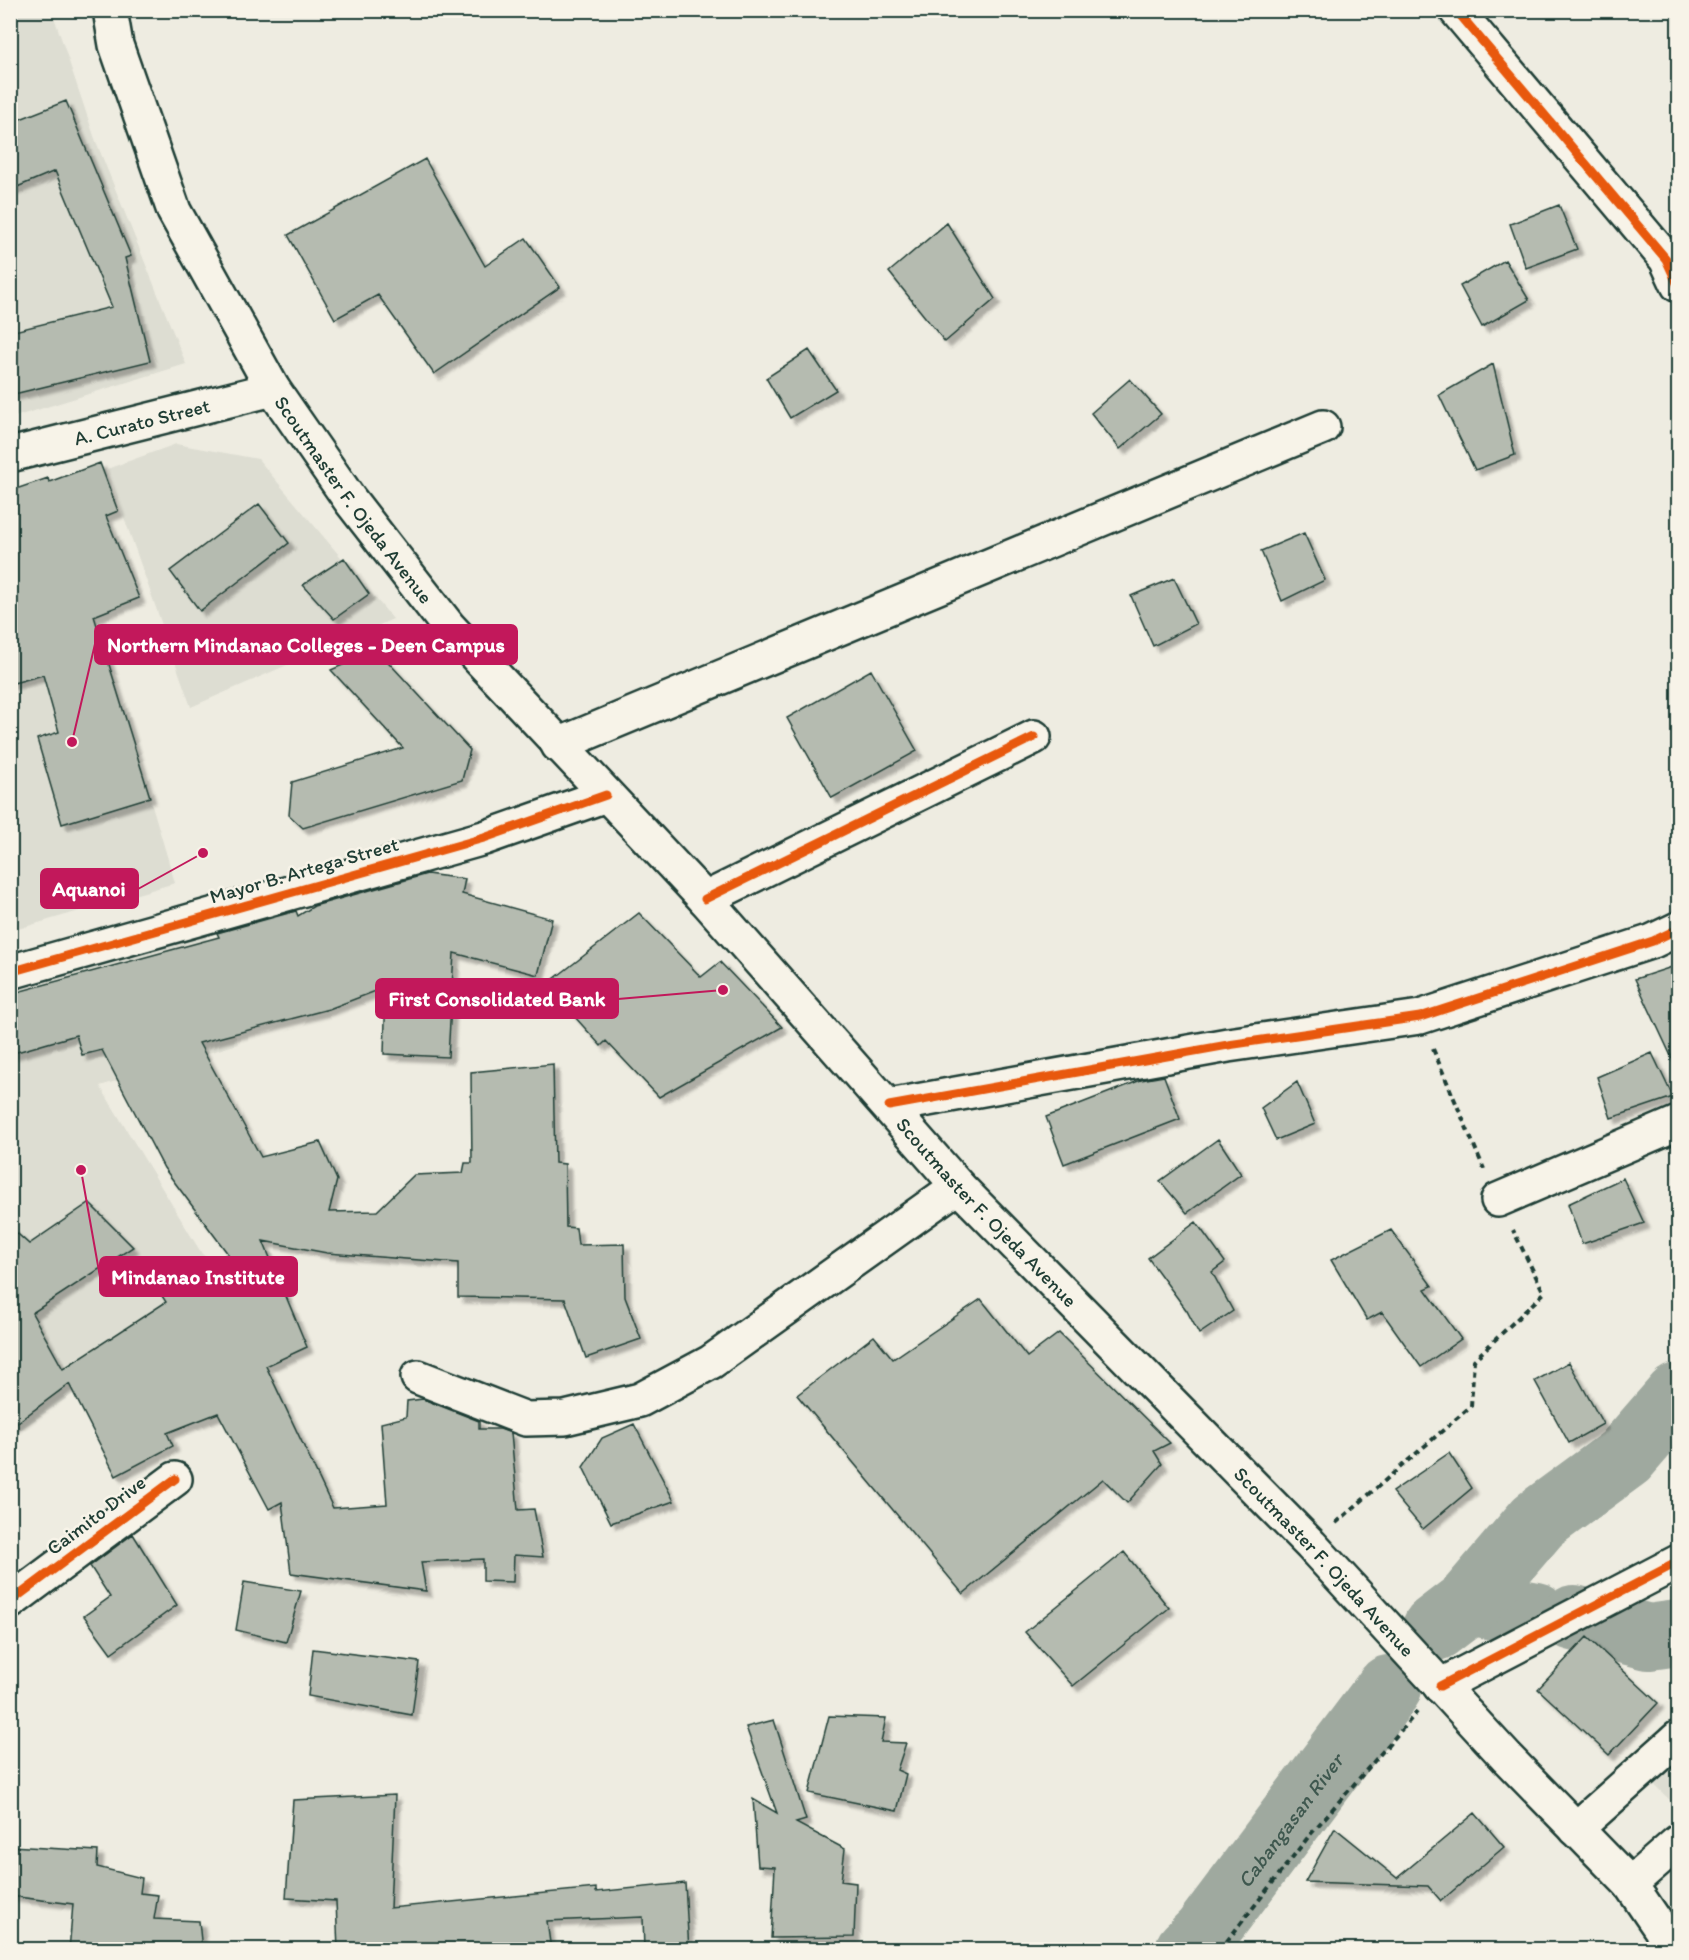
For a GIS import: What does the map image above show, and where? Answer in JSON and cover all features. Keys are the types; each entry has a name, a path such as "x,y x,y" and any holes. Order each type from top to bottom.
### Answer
{"main road":[{"name":"Scoutmaster F. Ojeda Avenue","path":"110,10 116,45 174,211 273,389 350,500 448,626 705,899 958,1186 1311,1545 1440,1686 1630,1884 1675,1950"},
{"path":"1456,10 1666,259 1678,285"},
{"name":"A. Curato Street","path":"10,454 273,389"},
{"path":"558,745 1323,427"},
{"path":"705,899 1034,736"},
{"name":"Mayor B. Artega Street","path":"10,972 484,838 606,795"},
{"path":"889,1106 1228,1045 1420,1017 1653,941 1678,929"},
{"path":"1498,1200 1678,1123"},
{"path":"418,1377 526,1419 565,1418 640,1400 711,1362 958,1186"},
{"name":"Caimito Drive","path":"10,1602 175,1479"},
{"path":"1440,1686 1678,1562"},
{"path":"1576,1829 1678,1738"},
{"path":"1630,1884 1678,1842"},
{"name":"Scoutmaster F. Ojeda Avenue","path":"1630,1884 1678,1916"}],"path":[{"path":"1311,1545 1471,1406 1474,1360 1544,1293 1498,1200 1420,1017"},
{"path":"1220,1950 1309,1836 1440,1686"}],"shaded area":[{"path":"11,11 52,11 95,139 186,364 11,418"},
{"path":"176,444 258,459 393,619 191,707 107,469"},
{"path":"85,578 175,883 11,931 11,601"},
{"path":"204,931 238,1044 100,1086 202,1254 234,1277 95,1379 11,1436 11,985"},
{"path":"1678,1717 1678,1808 1631,1762"}],"building":[{"path":"66,101 131,256 125,258 150,361 10,395 10,332 112,307 55,171 10,190 10,123"},
{"path":"425,159 485,266 526,238 560,287 434,374 378,295 335,319 288,235"},
{"path":"1559,205 1577,249 1526,268 1510,224"},
{"path":"947,223 995,299 945,342 889,272"},
{"path":"1505,260 1529,300 1482,327 1460,286"},
{"path":"809,350 836,390 790,418 766,378"},
{"path":"1493,364 1515,455 1475,470 1439,395"},
{"path":"1130,379 1161,414 1120,449 1091,413"},
{"path":"100,463 118,511 106,516 139,598 94,616 150,797 62,824 37,739 59,732 43,675 10,684 10,491 48,478 49,482"},
{"path":"259,504 289,543 200,611 170,571"},
{"path":"1304,533 1325,580 1282,601 1261,551"},
{"path":"344,558 369,594 334,619 303,585"},
{"path":"1174,578 1196,624 1153,646 1131,596"},
{"path":"377,650 470,750 462,780 303,828 289,815 292,782 403,748 331,670"},
{"path":"871,670 917,751 832,798 787,718"},
{"path":"427,874 465,879 462,894 552,919 538,975 454,953 448,1057 384,1054 386,987 329,1009 199,1043 261,1157 320,1142 337,1180 329,1212 377,1211 414,1175 463,1173 465,1163 472,1163 471,1072 553,1064 555,1163 565,1164 566,1227 576,1228 578,1245 624,1244 625,1297 641,1339 586,1358 565,1299 458,1297 458,1263 327,1253 263,1241 307,1347 266,1366 333,1508 387,1504 381,1423 406,1417 407,1401 423,1399 479,1421 479,1429 500,1429 511,1433 518,1510 534,1509 543,1557 514,1555 513,1582 483,1581 483,1559 421,1562 426,1591 291,1573 282,1502 269,1509 218,1413 167,1433 173,1446 116,1476 69,1384 10,1428 10,1227 29,1244 89,1203 133,1247 32,1313 63,1369 166,1302 155,1285 228,1254 164,1168 102,1050 82,1055 76,1035 10,1054 10,994 219,937 217,933 296,911 298,916 314,906"},
{"path":"639,913 701,977 720,962 782,1027 659,1097 606,1041 601,1046 546,985"},
{"path":"1678,965 1678,1071 1635,979"},
{"path":"1652,1053 1673,1097 1611,1118 1597,1077"},
{"path":"1164,1076 1180,1119 1064,1164 1046,1117 1141,1080"},
{"path":"1297,1082 1315,1124 1276,1140 1261,1108"},
{"path":"1218,1139 1241,1174 1187,1213 1160,1181"},
{"path":"1623,1178 1644,1223 1582,1244 1568,1204"},
{"path":"1196,1222 1225,1262 1212,1272 1233,1311 1199,1334 1187,1311 1148,1258"},
{"path":"1391,1230 1432,1286 1425,1289 1461,1339 1421,1367 1382,1312 1367,1320 1331,1260"},
{"path":"981,1299 1027,1357 1059,1333 1170,1443 1154,1451 1162,1464 1127,1503 1103,1479 963,1594 797,1395 874,1336 893,1359"},
{"path":"1569,1362 1603,1424 1569,1443 1535,1381"},
{"path":"634,1424 674,1501 611,1523 583,1467 602,1438"},
{"path":"1449,1453 1472,1488 1423,1529 1392,1492"},
{"path":"133,1534 177,1605 111,1653 84,1616 110,1597 90,1566"},
{"path":"1124,1552 1169,1608 1073,1686 1025,1632"},
{"path":"244,1582 301,1591 286,1642 236,1630"},
{"path":"1587,1637 1658,1703 1609,1755 1538,1689"},
{"path":"313,1649 419,1662 412,1715 308,1696"},
{"path":"829,1716 886,1718 881,1742 906,1743 897,1770 906,1774 897,1811 809,1793"},
{"path":"774,1720 806,1820 796,1823 845,1849 841,1881 856,1883 854,1937 771,1938 775,1867 758,1866 753,1799 777,1813 746,1727"},
{"path":"395,1795 390,1908 596,1888 596,1892 685,1883 689,1950 644,1950 643,1917 547,1921 551,1950 338,1950 336,1901 286,1898 293,1800"},
{"path":"1475,1813 1504,1847 1441,1901 1428,1886 1305,1882 1335,1828 1397,1878"},
{"path":"10,1846 98,1851 97,1867 142,1878 140,1893 158,1895 154,1919 199,1921 202,1950 69,1950 73,1904 10,1896"}],"waterway":[{"name":"Cabangasan River","path":"1435,1628 1469,1602 1538,1521 1625,1457 1678,1396"},
{"name":"Cabangasan River","path":"1469,1602 1536,1615"},
{"name":"Cabangasan River","path":"1574,1618 1649,1637 1678,1633"},
{"name":"Cabangasan River","path":"1188,1950 1205,1933 1389,1688"}],"cycle path":[{"path":"1456,10 1666,259 1678,285"},
{"path":"705,899 1034,737"},
{"path":"10,972 484,838 606,795"},
{"path":"889,1106 1228,1045 1420,1017 1653,941 1678,929"},
{"path":"10,1602 175,1479"},
{"path":"1440,1686 1678,1562"}],"place":[{"name":"Northern Mindanao Colleges - Deen Campus","path":"72,742"},
{"name":"Aquanoi","path":"203,853"},
{"name":"First Consolidated Bank","path":"723,990"},
{"name":"Mindanao Institute","path":"81,1170"}]}
